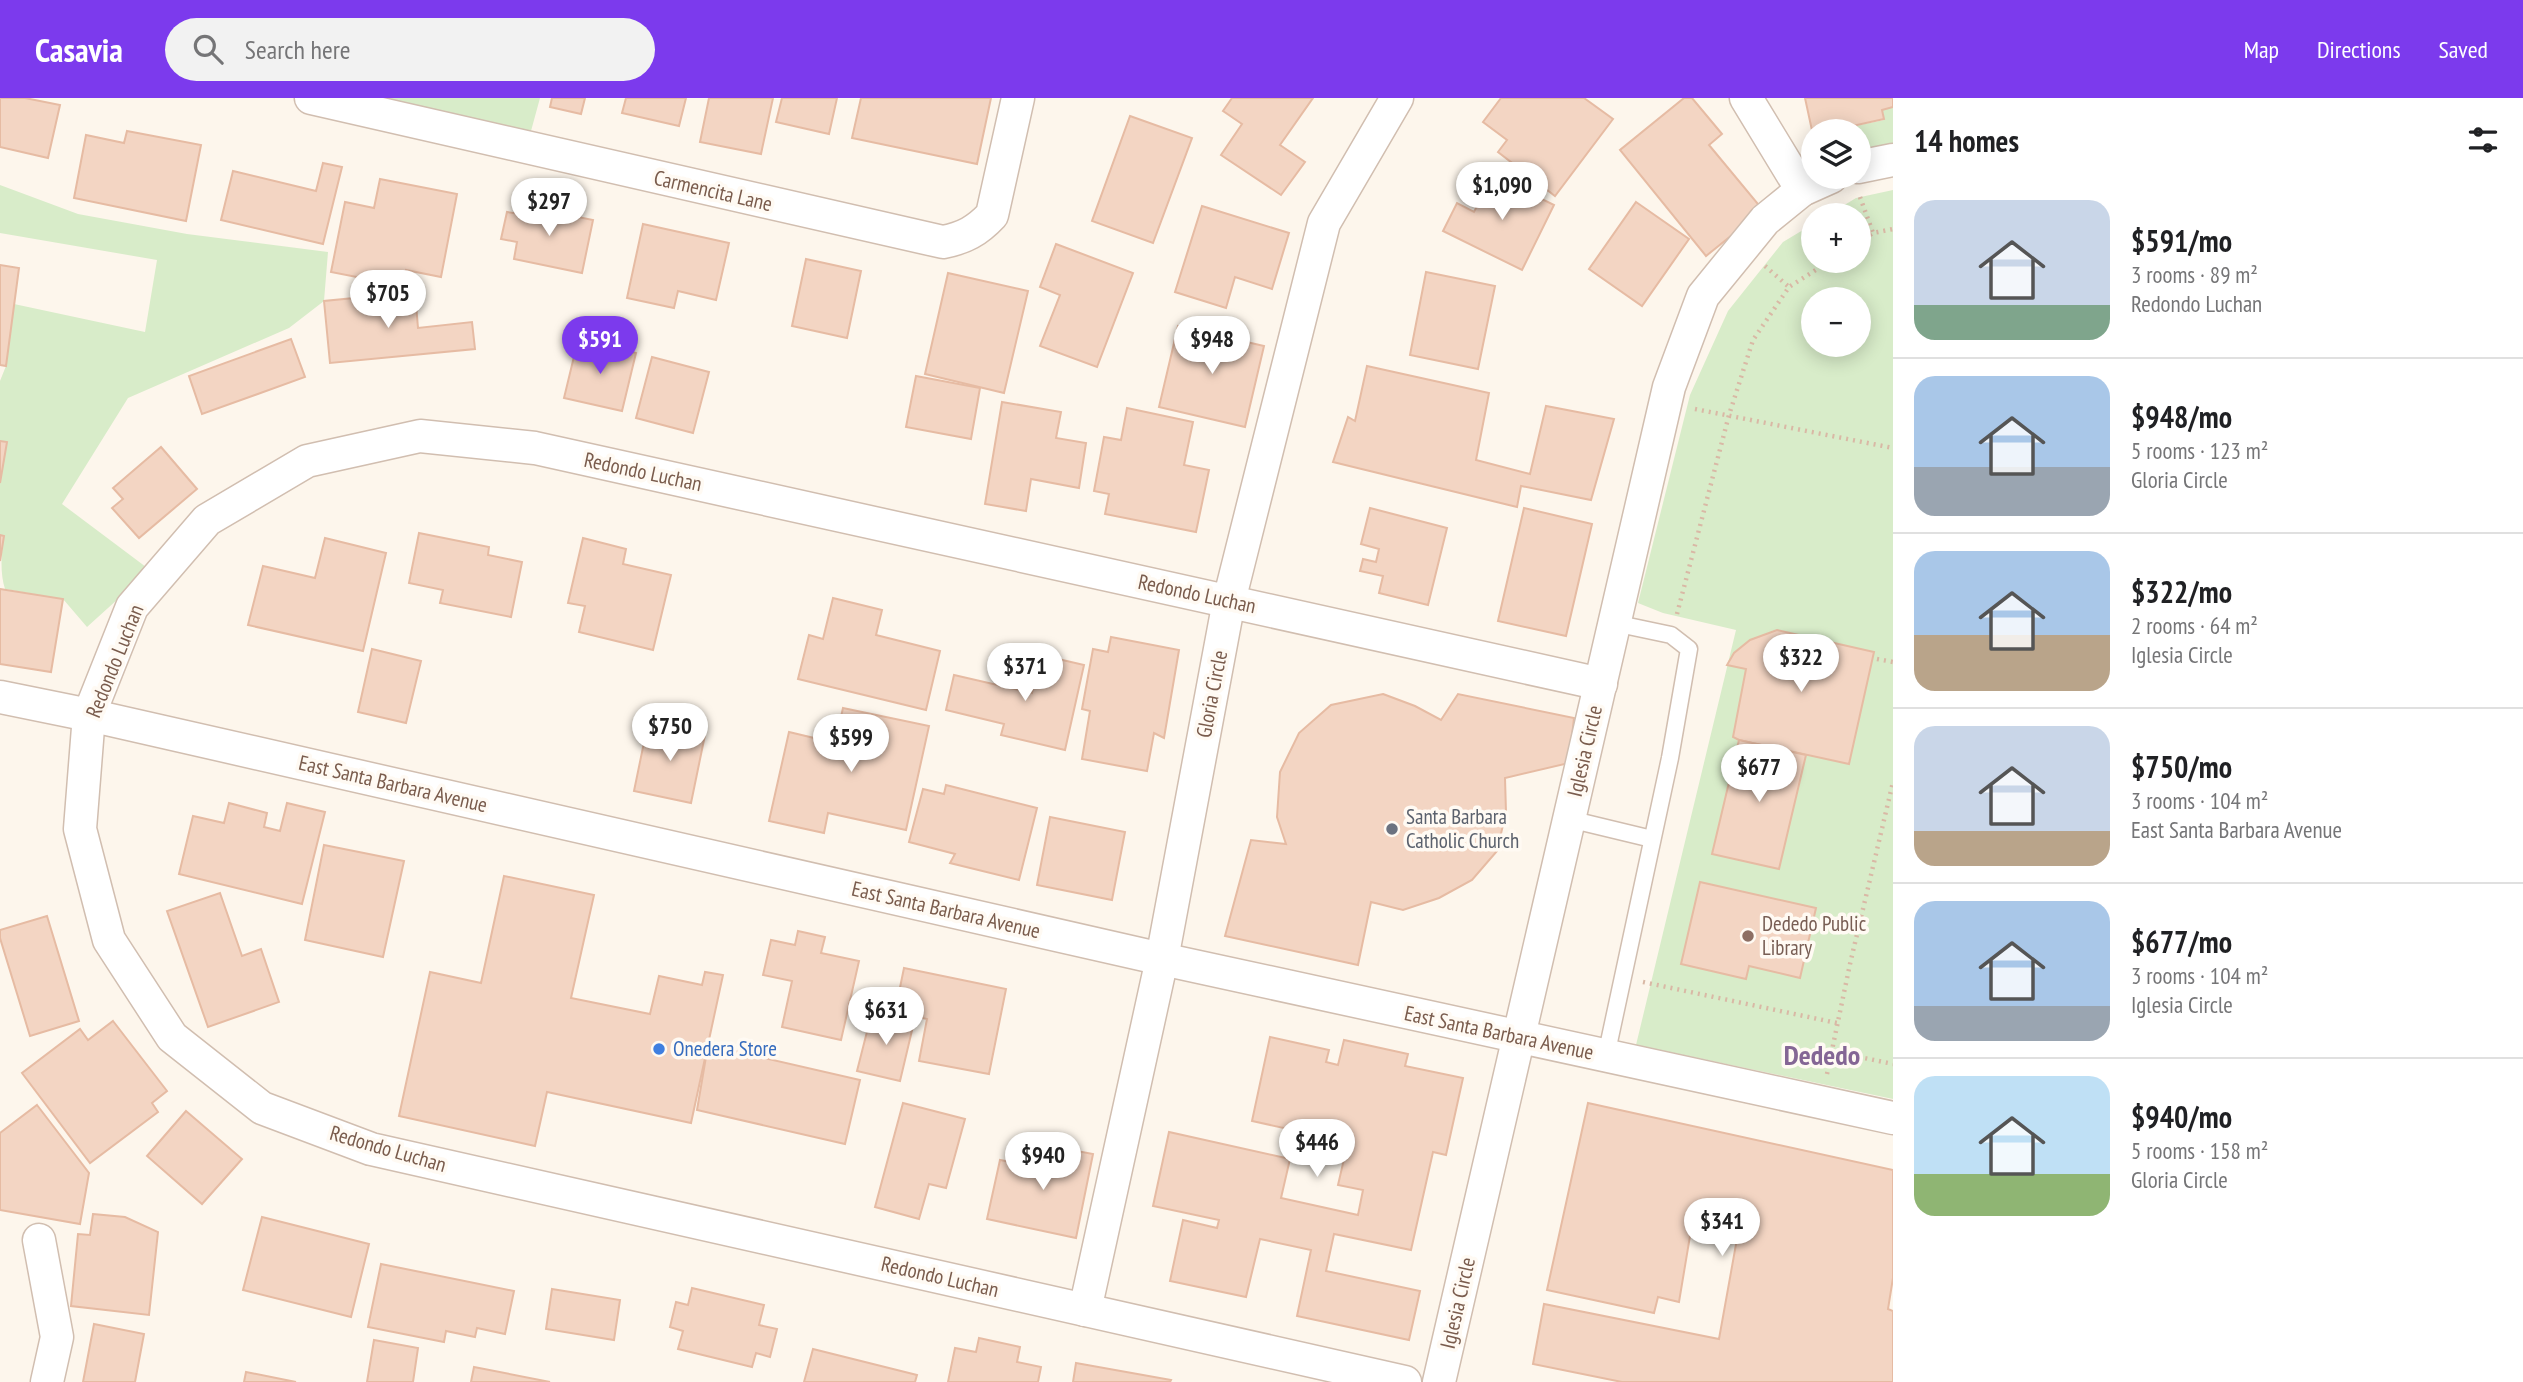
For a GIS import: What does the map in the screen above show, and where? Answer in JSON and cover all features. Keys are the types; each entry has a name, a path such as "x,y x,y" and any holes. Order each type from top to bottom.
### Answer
{"street":[{"name":"Carmencita Lane","path":"311,98 943,242 970,234 992,215 1018,98"},
{"name":"Gloria Circle","path":"1085,1310 1162,959 1229,601 1324,223 1397,98"},
{"path":"1746,98 1802,190"},
{"name":"Iglesia Circle","path":"1871,168 1893,160"},
{"name":"Iglesia Circle","path":"1439,1382 1666,403 1703,296 1765,220 1806,189"},
{"name":"Redondo Luchan","path":"1405,1382 371,1149 262,1108 172,1037 109,940 80,828 89,715 132,607 208,520 307,461 420,436 536,448 1601,684"},
{"name":"East Santa Barbara Avenue","path":"0,697 1162,959 1893,1118"},
{"path":"39,1240 57,1337 47,1382"}],"lane":[{"path":"1606,1056 1670,758 1689,649 1671,635 1614,623"},
{"path":"1569,819 1652,839"}],"path":[{"path":"1854,189 1873,233 1893,229"},
{"path":"1671,635 1729,415 1753,340 1789,287 1811,273"},
{"path":"1666,403 1893,448"},
{"path":"1877,659 1893,662"},
{"path":"1822,1103 1837,1023 1893,782"},
{"path":"1621,978 1837,1023"},
{"path":"1831,1051 1893,1064"}],"green space":[{"path":"378,98 540,98 531,131"},
{"path":"1893,107 1893,151 1871,156 1871,123 1884,120 1882,110"},
{"path":"0,185 78,214 187,234 328,252 324,301 289,328 128,398 62,504 150,570 87,627 63,599 5,589 3,583 4,537 0,535 0,483 7,443 0,441 0,381 6,366 14,304 145,332 157,260 0,233"},
{"path":"1893,190 1893,1099 1636,1045 1736,630 1663,613 1638,603 1690,395 1728,311 1783,242 1801,231 1801,273 1871,273 1871,203 1848,203 1856,198"}],"building":[{"path":"0,98 25,98 60,105 48,158 0,147"},
{"path":"552,98 585,98 581,114 550,107"},
{"path":"626,98 686,98 679,126 622,113"},
{"path":"709,98 773,98 761,154 700,142"},
{"path":"782,98 837,98 829,134 776,122"},
{"path":"861,98 991,98 977,164 852,138"},
{"path":"1232,98 1313,98 1280,145 1305,162 1281,195 1221,155 1242,124 1223,111"},
{"path":"1501,98 1584,98 1613,119 1555,196 1498,152 1507,140 1483,122"},
{"path":"1684,98 1692,98 1722,134 1709,145 1763,210 1706,256 1620,150"},
{"path":"1805,98 1893,98 1893,107 1882,110 1884,119 1871,122 1871,119 1810,119"},
{"path":"1130,116 1192,138 1153,243 1092,221"},
{"path":"127,131 201,145 186,221 74,198 86,135 124,143"},
{"path":"323,163 342,167 323,244 221,220 233,171 316,191"},
{"path":"1493,175 1554,205 1522,270 1443,231 1457,203 1474,212"},
{"path":"380,179 457,194 441,277 406,270 403,286 331,272 345,202 374,208"},
{"path":"1636,202 1689,239 1642,306 1589,269"},
{"path":"1202,206 1289,233 1272,289 1235,277 1226,308 1175,292"},
{"path":"528,207 593,220 582,273 514,259 517,242 501,239 507,212 527,215"},
{"path":"643,224 729,243 716,300 678,291 674,308 627,298"},
{"path":"1056,244 1133,273 1097,367 1040,346 1060,295 1040,287"},
{"path":"806,259 861,271 847,338 792,326"},
{"path":"0,265 19,268 6,366 0,365"},
{"path":"1426,272 1495,286 1478,369 1410,355"},
{"path":"948,273 1028,291 1004,393 925,374"},
{"path":"415,292 418,328 472,322 475,349 330,363 324,301"},
{"path":"1178,326 1264,346 1245,427 1159,407"},
{"path":"291,339 305,377 202,414 189,376"},
{"path":"578,340 636,353 622,411 564,398"},
{"path":"652,357 709,372 693,433 636,418"},
{"path":"1367,366 1489,393 1476,460 1530,474 1546,406 1614,419 1591,500 1521,486 1517,507 1333,462 1348,417 1355,421"},
{"path":"916,376 980,388 971,439 906,427"},
{"path":"1002,402 1061,412 1056,438 1086,443 1079,488 1031,479 1026,511 985,504"},
{"path":"1127,408 1193,422 1184,465 1209,470 1196,532 1105,514 1109,494 1094,491 1104,437 1121,440"},
{"path":"0,441 7,442 0,483"},
{"path":"161,447 197,489 139,538 112,508 123,499 113,488"},
{"path":"1370,508 1447,528 1428,605 1379,593 1383,576 1360,571 1363,559 1376,562 1379,549 1361,544"},
{"path":"1524,508 1592,524 1566,636 1498,621"},
{"path":"419,533 489,547 488,555 522,562 511,617 440,603 443,590 409,583"},
{"path":"0,535 4,536 0,561"},
{"path":"325,538 386,553 363,651 248,625 263,566 315,578"},
{"path":"583,538 626,549 623,564 671,575 653,650 579,632 585,606 568,603"},
{"path":"0,589 63,599 51,672 0,664"},
{"path":"833,598 882,610 876,635 940,651 926,710 798,679 809,635 823,639"},
{"path":"1777,630 1874,652 1849,764 1733,737 1746,669 1727,665 1734,653 1750,640"},
{"path":"1111,637 1179,650 1164,738 1154,733 1147,771 1082,759 1090,711 1082,709 1093,649 1108,652"},
{"path":"372,649 421,661 406,723 358,712"},
{"path":"1041,655 1084,665 1065,750 1001,735 1004,724 946,710 954,675 1032,693"},
{"name":"Santa Barbara Catholic Church","path":"1383,694 1415,706 1441,720 1458,694 1574,718 1569,763 1505,778 1506,812 1497,851 1472,880 1439,898 1403,910 1371,902 1358,965 1225,936 1251,840 1286,844 1277,817 1280,772 1299,733 1331,705"},
{"path":"843,708 929,726 906,830 828,813 824,833 769,821 789,732 835,743"},
{"path":"648,723 705,735 691,803 634,791"},
{"path":"1739,740 1806,755 1779,869 1712,854"},
{"path":"946,785 1037,808 1019,880 950,863 955,854 909,842 923,789 944,794"},
{"path":"229,803 267,813 264,827 280,831 287,803 325,812 302,904 179,874 193,816 224,823"},
{"path":"1050,817 1125,832 1112,900 1037,885"},
{"path":"324,845 404,861 383,957 305,940"},
{"path":"504,876 594,895 571,998 650,1014 659,976 702,985 705,972 723,975 691,1123 547,1092 535,1146 399,1116 430,972 481,983"},
{"name":"Dededo Public Library","path":"1700,882 1816,908 1800,978 1749,966 1746,979 1681,964"},
{"path":"220,893 242,956 261,949 279,1002 208,1027 167,911"},
{"path":"47,916 79,1021 30,1036 0,938 0,930"},
{"path":"798,931 825,937 821,953 859,961 841,1040 782,1027 792,981 763,975 771,940 795,945"},
{"path":"904,968 1006,989 989,1074 919,1061 927,1019 895,1012"},
{"path":"872,1012 914,1022 900,1081 857,1071"},
{"path":"113,1021 167,1091 152,1103 158,1112 90,1163 22,1073 80,1029 88,1040"},
{"path":"1270,1037 1329,1050 1326,1062 1338,1065 1344,1040 1408,1054 1405,1066 1463,1078 1446,1155 1433,1152 1411,1250 1334,1234 1326,1271 1420,1291 1409,1340 1297,1316 1311,1250 1260,1239 1246,1297 1170,1281 1183,1220 1217,1228 1219,1220 1153,1206 1169,1132 1290,1159 1281,1198 1358,1215 1363,1190 1338,1185 1348,1142 1252,1121"},
{"path":"708,1045 860,1080 845,1144 697,1110"},
{"path":"903,1103 965,1119 946,1188 929,1184 919,1219 875,1207"},
{"path":"1588,1103 1893,1170 1893,1278 1888,1309 1893,1311 1893,1382 1622,1382 1533,1364 1544,1304 1719,1339 1740,1222 1694,1212 1679,1302 1658,1297 1654,1313 1547,1290"},
{"path":"37,1105 89,1173 80,1224 0,1210 0,1133"},
{"path":"186,1111 242,1159 202,1204 147,1156"},
{"path":"1045,1145 1093,1154 1076,1238 987,1219 1000,1160 1040,1168"},
{"path":"93,1214 125,1217 158,1232 149,1315 71,1306 78,1234 90,1235"},
{"path":"262,1217 369,1244 351,1317 243,1290"},
{"path":"381,1264 514,1291 505,1334 477,1328 475,1337 446,1331 444,1342 368,1327"},
{"path":"692,1288 764,1305 759,1325 777,1329 770,1357 756,1353 752,1367 678,1349 683,1331 670,1327 676,1302 688,1305"},
{"path":"552,1289 620,1300 614,1340 546,1329"},
{"path":"94,1324 144,1334 135,1382 83,1382"},
{"path":"979,1338 1020,1347 1017,1362 1041,1367 1038,1382 948,1382 955,1348 976,1352"},
{"path":"374,1340 418,1348 413,1382 367,1382"},
{"path":"813,1349 917,1375 915,1382 804,1382"},
{"path":"1076,1363 1171,1380 1073,1382"},
{"path":"474,1367 550,1382 471,1382"},
{"path":"246,1372 296,1382 244,1382"}],"place":[{"name":"Santa Barbara Catholic Church","path":"1392,829"},
{"name":"Dededo Public Library","path":"1748,936"},
{"name":"Onedera Store","path":"659,1049"}],"district":[{"name":"Dededo","path":"1822,1055"}]}
